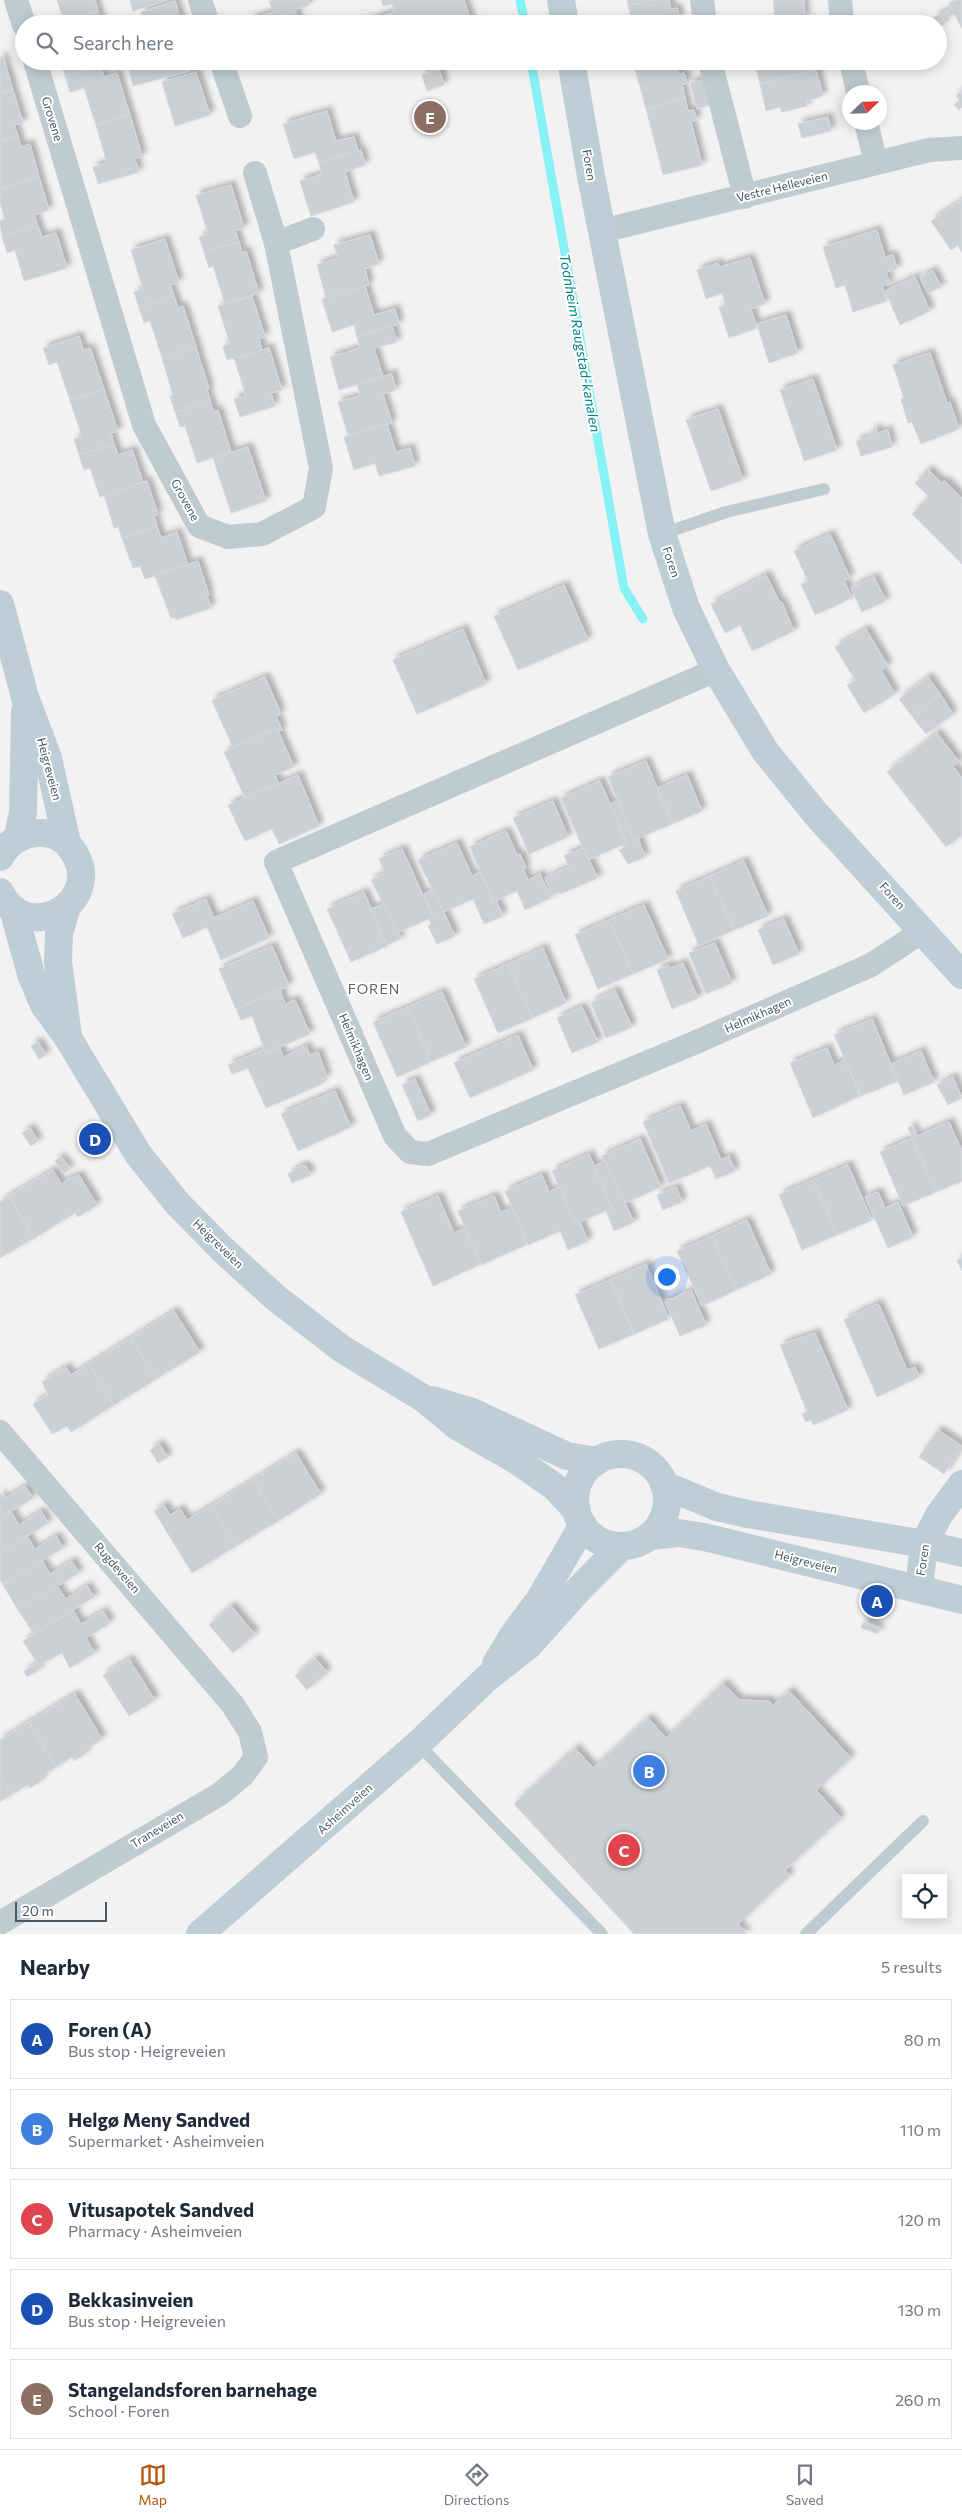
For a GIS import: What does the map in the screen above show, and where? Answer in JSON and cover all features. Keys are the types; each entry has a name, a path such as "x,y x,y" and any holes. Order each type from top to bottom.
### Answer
{"main road":[{"path":"560,0 563,15"},
{"name":"Foren","path":"573,70 602,231 662,534 686,608 716,670 765,751 816,814 962,975"},
{"name":"Heigreveien","path":"0,604 25,697 48,758 67,843 80,863 81,875 75,898 67,906 47,917 35,917 4,899"},
{"name":"Heigreveien","path":"8,844 23,812 25,697"},
{"name":"Heigreveien","path":"8,844 31,833 44,832 56,836 67,843"},
{"name":"Heigreveien","path":"4,899 41,998 68,1038 138,1154 177,1203 223,1250 276,1298 342,1349 423,1398 456,1426 516,1460 555,1487 580,1518"},
{"name":"Heigreveien","path":"67,906 59,934 58,962 68,1038"},
{"name":"Heigreveien","path":"423,1398 472,1412 567,1456 597,1461"},
{"path":"610,1455 636,1456 658,1472 664,1485 667,1499 665,1513 659,1525 650,1536 638,1543 622,1546 607,1544 594,1536 580,1518 575,1496 579,1481 586,1470 597,1461 610,1455"},
{"name":"Foren","path":"919,1588 924,1544 939,1515 962,1484"},
{"path":"664,1485 718,1507 741,1513 961,1552"},
{"name":"Asheimveien","path":"487,1678 514,1634 540,1599 580,1518"},
{"name":"Heigreveien","path":"650,1536 679,1533 704,1537 962,1600"},
{"name":"Asheimveien","path":"200,1934 418,1744 487,1678 529,1645 580,1588 622,1546"},
{"name":"Foren","path":"919,1588 961,1552"}],"street":[{"path":"16,0 21,15"},
{"path":"200,0 205,15"},
{"path":"702,0 704,15"},
{"path":"840,0 841,15"},
{"name":"Grovene","path":"37,70 144,425 199,526 228,537 262,534 314,506 321,468 276,243 255,173"},
{"path":"224,70 240,116"},
{"path":"712,70 745,197"},
{"path":"853,70 856,85"},
{"path":"868,130 876,163"},
{"name":"Vestre Helleveien","path":"602,231 929,150 962,148"},
{"path":"276,243 312,229"},
{"name":"Helmikhagen","path":"716,670 276,862 396,1136 410,1152 428,1154 694,1043 862,969 923,931"},
{"name":"Rugdeveien","path":"0,1432 233,1705"},
{"name":"Traneveien","path":"0,1923 220,1794 243,1775 256,1757 250,1732 233,1705"}],"lane":[{"path":"662,534 726,512 824,489"},
{"path":"418,1744 602,1934"},
{"path":"806,1934 923,1821"}],"building":[{"path":"57,0 95,0 98,11 84,15 62,15"},
{"path":"130,0 167,0 133,11"},
{"path":"308,0 309,5 295,10 297,15 264,15 273,12 269,1"},
{"path":"381,0 464,0 469,15 385,15 394,12 392,4 383,6"},
{"path":"627,0 653,0 628,6"},
{"path":"653,0 669,0 671,9 677,8 679,15 630,15 628,6"},
{"path":"773,0 804,0 805,15 774,15"},
{"path":"962,0 962,28 954,14 947,17 947,15 938,15 951,9 949,3"},
{"path":"175,1 179,15 142,15 141,12"},
{"path":"98,11 99,15 84,15"},
{"path":"0,57 3,57 13,90 0,94"},
{"path":"63,70 87,70 65,76"},
{"path":"87,70 102,70 104,77 117,73 130,115 96,125 84,88 70,92 65,76"},
{"path":"129,70 189,71 133,86"},
{"path":"439,70 444,85 427,91 422,75"},
{"path":"635,70 678,70 679,74 684,73 687,83 682,85 685,98 646,109"},
{"path":"756,70 816,70 760,84"},
{"path":"816,70 823,96 806,101 807,106 782,112 780,107 766,111 760,84"},
{"path":"196,72 210,115 175,126 162,82"},
{"path":"703,80 710,105 697,109 690,83"},
{"path":"13,90 23,123 14,125 18,136 0,142 0,94"},
{"path":"961,91 962,107 959,110 954,105 960,100 956,96"},
{"path":"685,98 688,111 694,110 697,120 691,122 702,165 663,175 646,109"},
{"path":"327,111 336,141 354,137 358,151 319,163 315,152 294,159 283,124"},
{"path":"130,115 142,156 135,159 139,172 98,184 93,167 107,163 96,125"},
{"path":"828,117 831,131 802,138 798,124"},
{"path":"18,136 21,147 30,144 39,177 0,189 0,142"},
{"path":"361,150 365,165 345,172 354,202 311,216 300,181 322,174 319,163"},
{"path":"39,177 49,210 34,215 38,226 2,237 0,221 5,219 0,203 0,189"},
{"path":"231,185 244,228 235,231 239,242 204,252 199,237 208,234 196,195"},
{"path":"962,200 962,252 958,245 951,250 931,221"},
{"path":"38,226 42,237 56,233 67,268 24,281 15,250 7,253 2,237"},
{"path":"877,230 885,257 893,255 897,269 886,272 890,284 882,286 887,301 853,312 845,285 836,288 823,247"},
{"path":"370,235 379,264 365,269 369,285 326,298 317,265 338,258 334,245"},
{"path":"165,239 179,283 170,285 174,296 139,307 134,292 143,289 131,250"},
{"path":"239,242 242,253 246,251 259,293 225,304 213,266 209,268 204,252"},
{"path":"750,258 765,304 751,309 757,328 729,338 719,307 726,305 722,293 706,299 697,270 718,263 720,267"},
{"path":"933,271 941,287 928,293 920,277"},
{"path":"915,277 930,311 900,325 885,291"},
{"path":"365,286 374,315 395,309 399,324 357,337 354,325 332,332 322,299"},
{"path":"174,296 178,308 183,306 196,347 162,358 150,321 144,323 139,307"},
{"path":"252,296 265,337 259,339 262,350 227,360 223,346 230,344 218,306"},
{"path":"786,315 798,353 769,363 757,324"},
{"path":"392,326 397,342 374,348 383,377 339,390 330,357 360,348 357,337"},
{"path":"79,336 83,350 90,348 104,389 70,400 57,362 49,365 43,348"},
{"path":"196,347 209,389 207,390 210,401 175,412 170,396 173,395 162,358"},
{"path":"269,348 282,390 271,393 275,406 240,417 234,399 246,396 234,358"},
{"path":"930,353 947,403 950,402 959,429 921,444 912,422 908,423 901,399 904,398 893,365"},
{"path":"392,374 396,390 383,394 392,423 348,435 338,402 360,396 357,384"},
{"path":"813,379 837,450 804,461 780,390"},
{"path":"104,389 118,431 111,433 114,444 79,455 74,439 82,437 70,400"},
{"path":"210,401 214,412 218,410 231,452 197,463 185,426 180,427 175,412"},
{"path":"718,409 743,480 711,491 686,420"},
{"path":"387,424 396,452 410,448 415,466 379,476 375,463 354,470 344,437"},
{"path":"876,427 877,433 888,430 892,447 861,456 856,441 867,438"},
{"path":"114,444 118,455 132,450 143,482 100,497 90,468 84,470 79,455"},
{"path":"248,447 266,501 231,513 213,458"},
{"path":"928,470 942,483 945,481 962,498 962,564 912,514 929,497 915,483"},
{"path":"147,481 158,514 154,516 157,526 122,538 118,527 114,528 104,495"},
{"path":"157,526 161,538 177,532 188,565 145,579 140,566 133,568 122,538"},
{"path":"830,534 850,578 844,581 852,598 815,615 801,584 808,581 794,551"},
{"path":"198,561 209,595 207,595 211,608 176,620 175,617 171,618 155,576"},
{"path":"766,575 780,603 782,602 794,631 752,651 740,625 725,633 711,604"},
{"path":"874,577 886,601 862,612 851,588"},
{"path":"564,585 588,640 518,670 494,616"},
{"path":"463,629 486,684 417,714 393,660"},
{"path":"866,629 888,666 881,670 895,694 864,713 847,685 855,680 835,647"},
{"path":"265,677 281,714 276,716 282,730 279,731 277,728 233,748 212,700"},
{"path":"928,677 940,694 911,715 899,699"},
{"path":"940,694 953,714 926,734 911,715"},
{"path":"277,728 294,767 275,775 278,783 245,798 224,752"},
{"path":"937,733 959,762 953,766 962,778 962,835 946,847 887,772"},
{"path":"646,761 672,824 634,840 608,777"},
{"path":"298,775 319,826 279,844 272,829 245,841 228,805"},
{"path":"687,775 702,811 672,824 657,788"},
{"path":"600,781 627,843 588,860 561,798"},
{"path":"618,800 634,840 638,838 645,857 628,864 619,850 625,847 624,844 627,843 610,804"},
{"path":"553,801 568,837 529,854 513,818"},
{"path":"506,831 517,855 520,854 526,868 523,869 528,880 540,874 551,898 525,910 517,891 493,902 470,847"},
{"path":"457,843 472,876 480,872 493,902 496,900 503,916 484,924 473,899 443,912 418,860"},
{"path":"583,848 598,878 560,894 560,892 552,895 545,878 569,867 564,856"},
{"path":"402,849 433,917 397,933 371,880 385,873 379,859"},
{"path":"744,861 768,916 734,930 710,876"},
{"path":"710,876 734,930 699,946 676,891"},
{"path":"433,890 455,936 437,944 428,926 431,925 429,919 433,917 424,894"},
{"path":"364,892 387,946 351,962 327,909"},
{"path":"206,899 214,918 253,901 269,938 221,960 207,927 183,938 172,914"},
{"path":"384,904 401,939 387,945 371,909"},
{"path":"644,905 668,959 633,974 609,920"},
{"path":"784,919 799,954 773,965 758,930"},
{"path":"609,920 633,974 598,989 575,935"},
{"path":"715,943 732,983 706,994 689,953"},
{"path":"272,946 289,986 236,1009 219,969"},
{"path":"543,948 566,1003 533,1018 508,964"},
{"path":"683,963 698,998 672,1009 657,970 669,965 670,968"},
{"path":"508,964 533,1018 498,1033 474,979"},
{"path":"280,990 285,1004 295,1000 310,1034 266,1053 252,1016 241,1020 236,1009"},
{"path":"615,990 632,1027 606,1038 591,1003"},
{"path":"442,992 466,1047 431,1062 408,1007"},
{"path":"408,1007 431,1062 397,1077 373,1022"},
{"path":"582,1007 598,1042 572,1053 557,1018"},
{"path":"872,1019 898,1081 861,1096 834,1035"},
{"path":"518,1035 533,1070 470,1098 454,1063"},
{"path":"38,1042 46,1055 39,1059 31,1046"},
{"path":"306,1046 310,1055 318,1052 327,1077 321,1080 322,1084 266,1108 248,1068 232,1074 228,1065 265,1049 266,1053 279,1047 284,1057"},
{"path":"827,1048 834,1065 845,1060 860,1096 813,1118 790,1063"},
{"path":"921,1051 934,1082 904,1095 891,1064"},
{"path":"953,1077 962,1098 948,1105 937,1085"},
{"path":"415,1079 431,1115 418,1121 402,1085"},
{"path":"335,1091 351,1127 298,1151 281,1114"},
{"path":"680,1106 691,1131 706,1124 721,1160 729,1156 735,1171 716,1179 710,1166 669,1183 643,1122"},
{"path":"949,1122 962,1151 962,1181 936,1192 908,1128 912,1126 917,1136"},
{"path":"30,1128 38,1141 31,1146 22,1133"},
{"path":"912,1138 936,1192 903,1206 880,1152"},
{"path":"640,1139 661,1187 623,1204 602,1156"},
{"path":"589,1154 612,1208 575,1224 552,1171"},
{"path":"61,1157 70,1169 64,1173 55,1161"},
{"path":"605,1161 634,1222 614,1231 606,1211 612,1208 594,1166"},
{"path":"848,1165 872,1220 837,1235 813,1180"},
{"path":"301,1166 306,1166 311,1175 292,1183 288,1174"},
{"path":"53,1170 62,1185 66,1180 79,1175 97,1205 78,1217 75,1213 34,1238 9,1196"},
{"path":"542,1175 549,1192 559,1187 575,1224 580,1222 588,1241 568,1250 560,1231 528,1245 505,1191"},
{"path":"813,1180 837,1235 802,1250 779,1195"},
{"path":"676,1187 682,1202 663,1210 657,1195"},
{"path":"878,1192 885,1208 898,1202 913,1237 888,1248 865,1197"},
{"path":"9,1196 34,1238 0,1258 0,1202"},
{"path":"438,1196 454,1233 465,1228 481,1264 433,1286 401,1212"},
{"path":"494,1196 501,1212 512,1208 528,1244 481,1265 458,1211"},
{"path":"747,1220 771,1274 736,1290 712,1236"},
{"path":"712,1236 736,1290 702,1306 677,1251"},
{"path":"962,1258 962,1271 957,1260"},
{"path":"646,1264 669,1319 634,1334 610,1280"},
{"path":"610,1280 634,1334 599,1349 575,1295"},
{"path":"691,1290 706,1325 680,1336 665,1302"},
{"path":"877,1304 907,1370 915,1367 919,1377 877,1397 844,1320"},
{"path":"174,1311 200,1352 156,1379 131,1338"},
{"path":"815,1333 848,1410 813,1425 811,1420 806,1422 802,1414 807,1412 780,1345"},
{"path":"131,1338 156,1379 114,1405 89,1364"},
{"path":"89,1364 114,1405 71,1432 67,1426 52,1434 33,1404 48,1395 42,1382 66,1367 71,1375"},
{"path":"938,1430 962,1446 944,1474 919,1457"},
{"path":"159,1444 168,1457 158,1463 150,1450"},
{"path":"296,1453 321,1494 278,1521 253,1480"},
{"path":"253,1480 278,1521 236,1546 211,1506"},
{"path":"25,1486 33,1498 0,1518 0,1493 4,1499"},
{"path":"164,1505 170,1515 180,1509 187,1520 211,1506 236,1546 192,1573 154,1511"},
{"path":"11,1511 19,1525 41,1511 48,1523 0,1553 0,1518"},
{"path":"27,1536 35,1549 56,1536 63,1548 3,1585 0,1580 0,1553"},
{"path":"42,1561 50,1574 72,1561 79,1573 18,1610 3,1585"},
{"path":"57,1586 66,1599 87,1586 94,1597 34,1634 18,1610"},
{"path":"231,1606 255,1634 233,1653 209,1625"},
{"path":"73,1610 81,1624 103,1611 110,1623 86,1638 95,1653 70,1668 62,1653 39,1665 41,1668 27,1677 24,1671 37,1663 23,1641"},
{"path":"864,1622 880,1628 878,1634 861,1628"},
{"path":"315,1658 327,1672 307,1690 295,1676"},
{"path":"129,1659 155,1700 129,1716 103,1675"},
{"path":"723,1683 739,1700 769,1701 773,1705 789,1691 851,1758 816,1790 841,1818 785,1870 790,1875 738,1924 747,1934 634,1934 514,1804 575,1748 593,1768 648,1718 666,1738"},
{"path":"75,1694 102,1739 84,1750 86,1753 74,1761 72,1757 56,1767 29,1722"},
{"path":"29,1722 56,1767 40,1777 42,1780 30,1788 28,1785 12,1794 0,1775 0,1740"},
{"path":"0,1775 12,1794 0,1802"}],"waterway":[{"name":"Todnheim Raugstad-kanalen","path":"520,0 523,15"},
{"name":"Todnheim Raugstad-kanalen","path":"533,70 624,588 643,619"}],"place":[{"name":"Stangelandsforen barnehage","path":"430,117"},
{"name":"Bekkasinveien","path":"95,1139"},
{"name":"Foren (A)","path":"877,1601"},
{"name":"Helgø Meny Sandved","path":"649,1771"},
{"name":"Vitusapotek Sandved","path":"624,1850"}],"district":[{"name":"FOREN","path":"374,989"}]}
